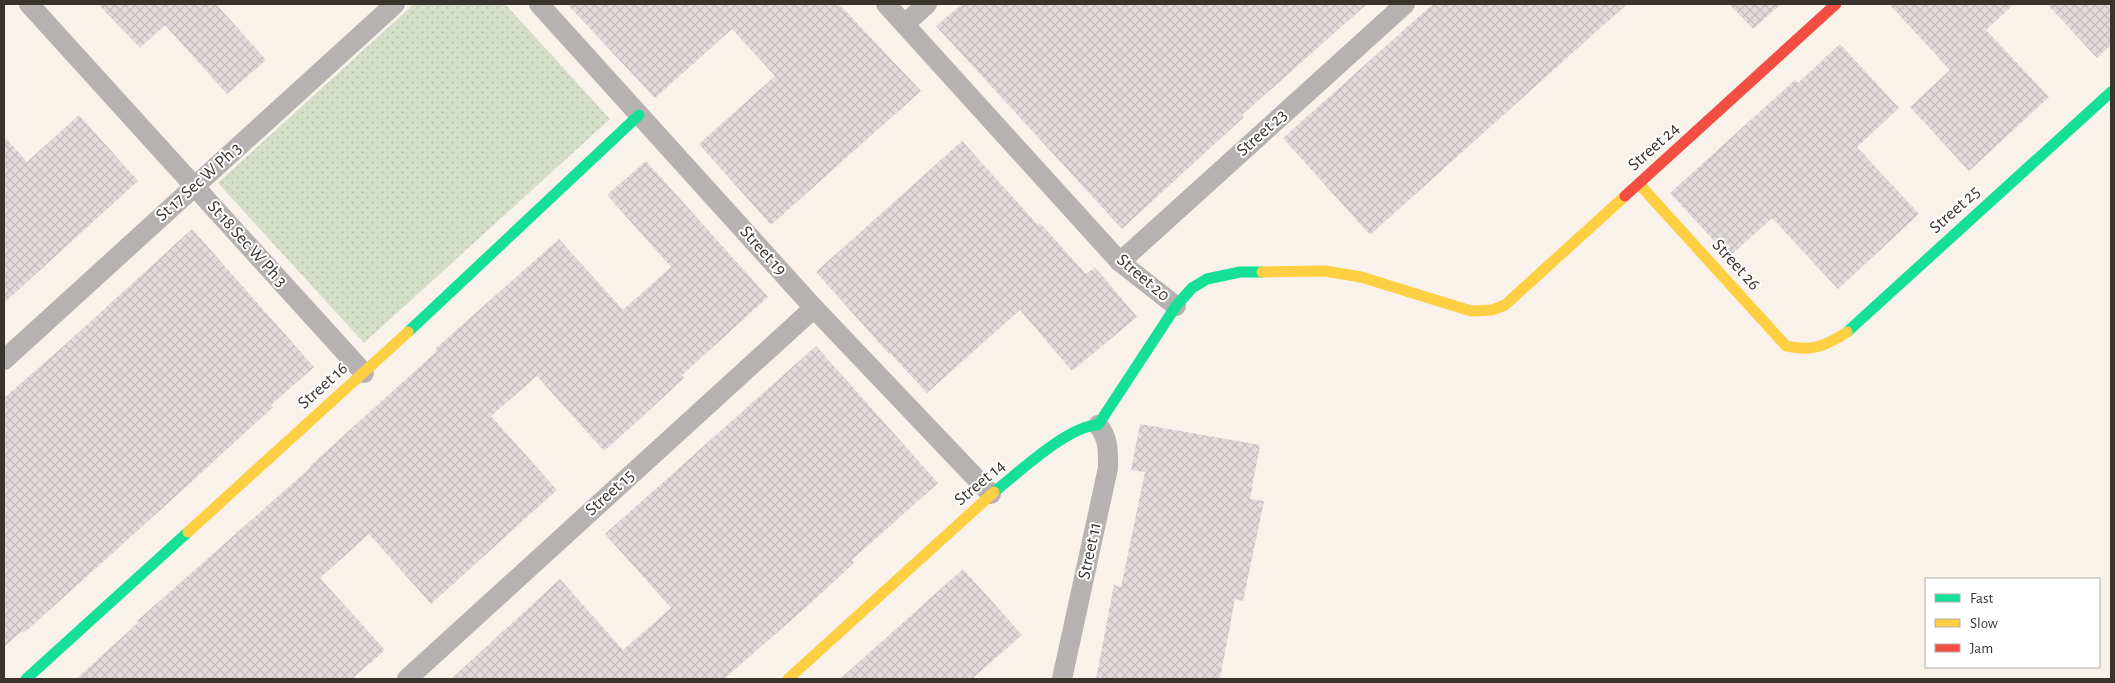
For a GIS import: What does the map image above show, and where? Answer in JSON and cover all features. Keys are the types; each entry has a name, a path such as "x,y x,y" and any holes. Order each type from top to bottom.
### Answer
{"street":[{"name":"St 18 Sec W Ph 3","path":"29,4 364,373"},
{"name":"St 17 Sec W Ph 3","path":"4,360 395,4"},
{"name":"Street 19","path":"539,4 814,308 992,494"},
{"name":"Street 20","path":"886,4 1120,262 1176,306 1192,288 1207,279 1240,272 1298,270 1325,271 1361,277 1471,311 1492,310"},
{"path":"905,24 927,4"},
{"name":"Street 23","path":"1120,262 1405,4"},
{"name":"Street 24","path":"1492,310 1505,306 1836,4"},
{"name":"Street 25","path":"1818,348 1831,343 1847,332 2111,92"},
{"name":"Street 16","path":"26,679 364,373 639,115"},
{"name":"Street 26","path":"1638,184 1786,346 1800,350 1818,348"},
{"path":"1098,425 1176,306"},
{"name":"Street 15","path":"407,679 814,308"},
{"name":"Street 14","path":"788,679 992,494 1054,445 1078,429 1088,425 1098,425"},
{"name":"Street 11","path":"1062,679 1108,468 1108,444 1105,434 1098,425"}],"green space":[{"path":"414,4 505,4 610,119 364,343 218,183"}],"building":[{"path":"98,4 216,4 266,60 227,94 165,25 140,48"},
{"path":"567,4 839,4 921,91 771,225 699,144 775,76 732,29 655,98"},
{"path":"962,4 1367,4 1242,115 1244,117 1122,229 936,26"},
{"path":"1433,4 1627,4 1370,235 1283,138"},
{"path":"1729,4 1781,4 1753,29"},
{"path":"1889,4 2014,4 1986,30 2049,97 1969,171 1910,107 1950,70"},
{"path":"2047,4 2111,4 2111,45 2097,58"},
{"path":"1840,44 1899,108 1857,147 1919,214 1838,289 1772,218 1729,257 1670,193 1795,80 1798,83"},
{"path":"79,115 138,181 4,303 4,136 27,162"},
{"path":"962,141 1038,225 1040,223 1086,274 1095,267 1137,317 1072,371 1020,310 927,393 889,354 816,272"},
{"path":"646,161 768,297 682,375 684,378 642,417 604,451 537,376 491,416 557,490 431,604 369,534 320,578 385,650 352,679 76,679 139,622 137,621 310,468 437,351 435,349 559,239 623,310 671,267 607,195"},
{"path":"192,229 314,367 271,405 273,407 187,486 24,633 22,631 4,647 4,398"},
{"path":"816,346 938,483 852,560 854,563 812,602 724,679 451,679 560,579 623,650 671,608 605,534"},
{"path":"1140,424 1260,445 1250,499 1264,501 1243,601 1235,599 1220,679 1096,679 1114,585 1121,587 1145,472 1131,470"},
{"path":"963,569 1022,635 972,679 840,679"}],"traffic: fast":[{"path":"1847,332 2111,92"},
{"path":"408,332 639,115"},
{"path":"994,492 1059,441 1086,427 1098,425 1176,306 1192,288 1207,279 1240,272 1262,272"},
{"path":"26,679 188,532"}],"traffic: slow":[{"path":"1639,184 1786,346 1795,348 1818,347 1847,332"},
{"path":"1262,272 1325,271 1361,277 1471,311 1492,310 1505,305 1625,196"},
{"path":"188,532 408,332"},
{"path":"788,679 994,492"}],"traffic: jam":[{"path":"1625,196 1836,4"}]}
